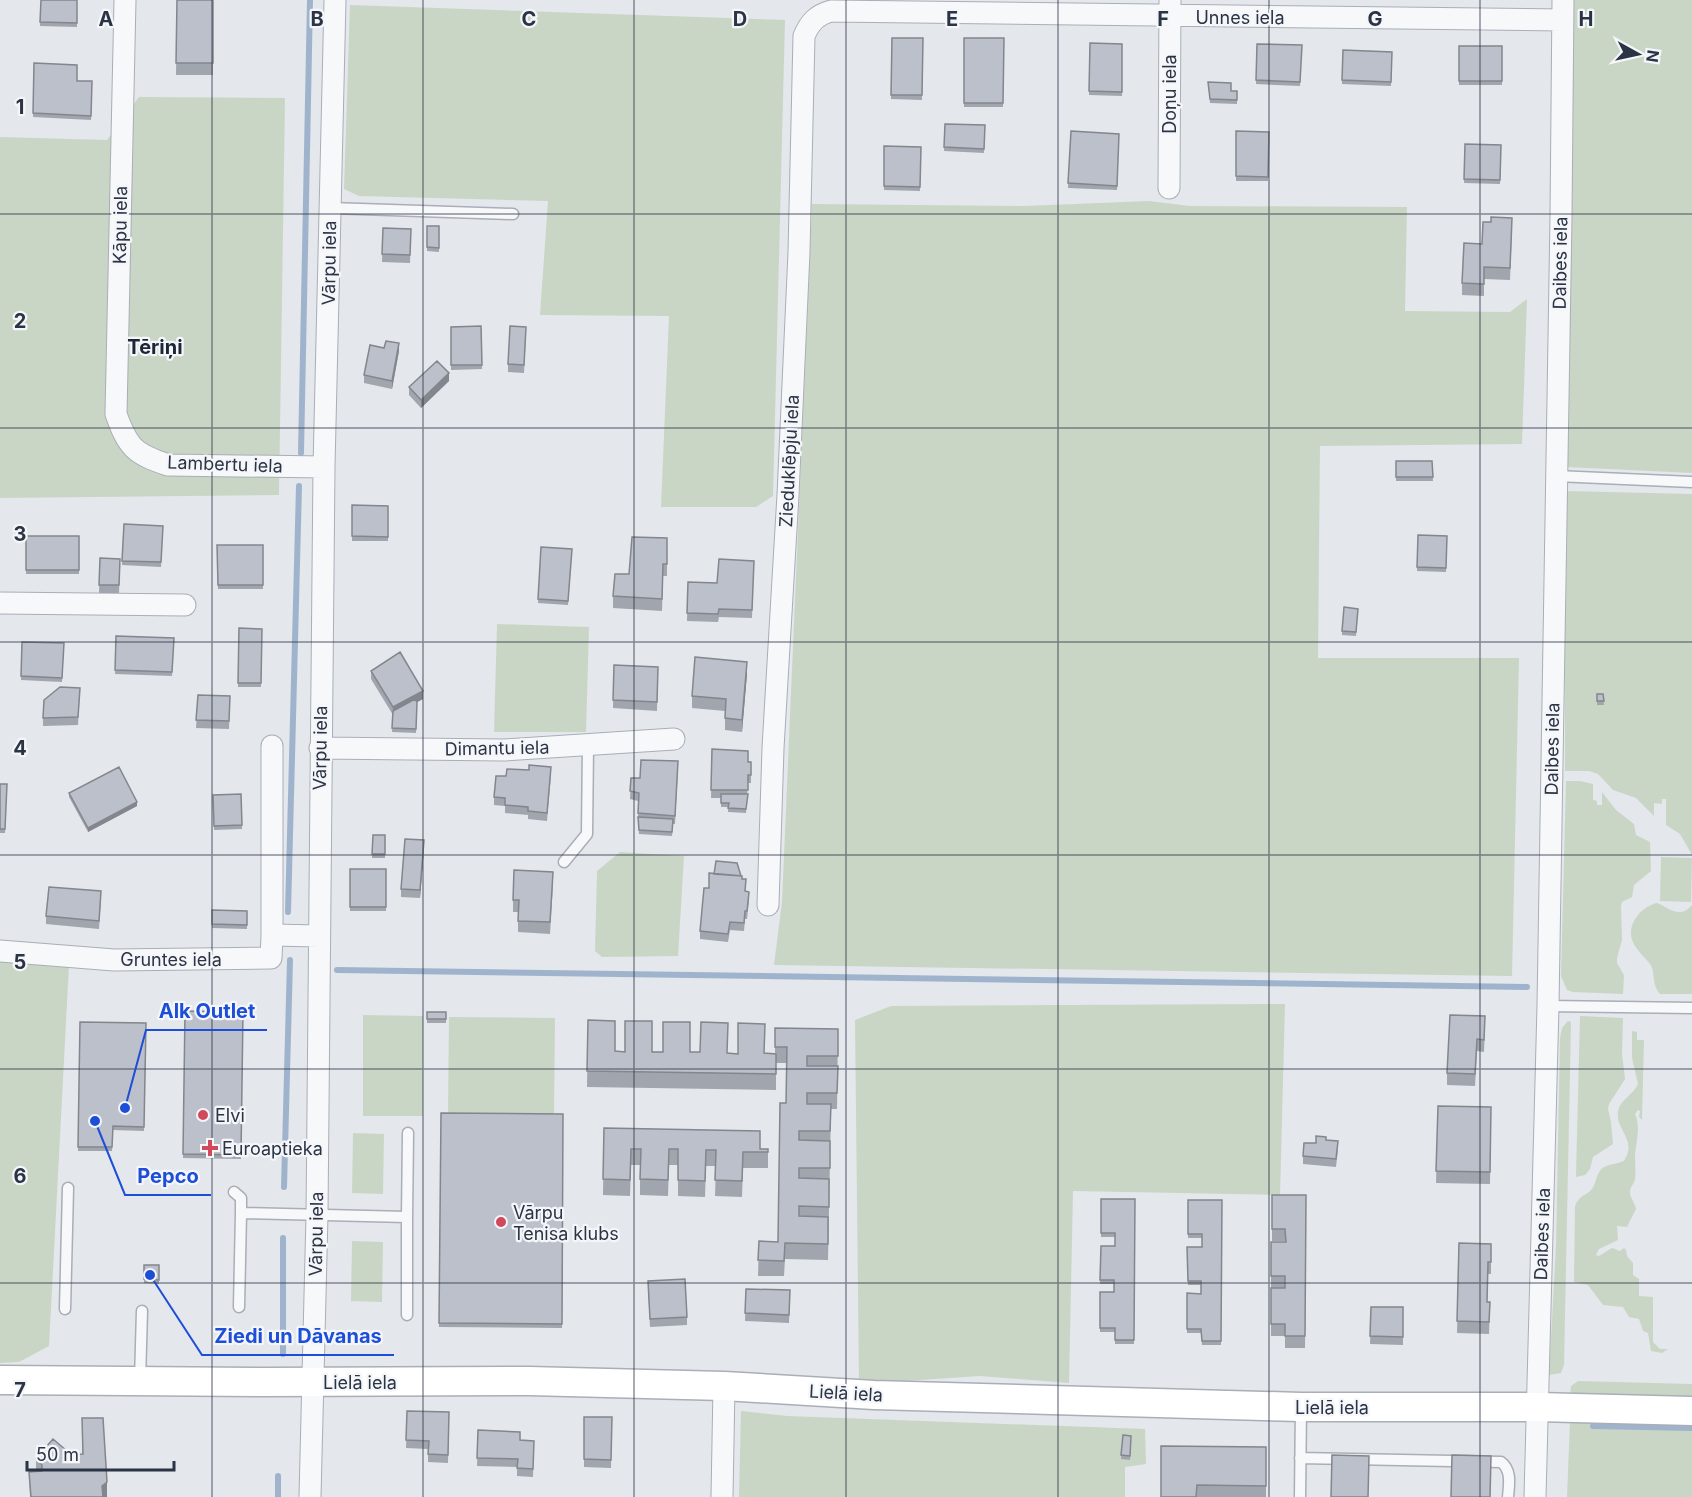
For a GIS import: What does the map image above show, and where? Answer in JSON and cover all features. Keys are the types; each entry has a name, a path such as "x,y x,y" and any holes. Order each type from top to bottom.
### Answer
{"street":[{"name":"Kāpu iela","path":"125,0 116,414 123,435 131,446"},
{"name":"Vārpu iela","path":"310,1497 317,1215 324,467 334,0"},
{"name":"Unnes iela","path":"813,20 831,11 1170,8 1562,10"},
{"name":"Doņu iela","path":"1168,188 1170,8"},
{"name":"Daibes iela","path":"1534,1497 1548,1006 1561,216 1562,10"},
{"name":"Zieduklēpju iela","path":"768,904 773,748 788,495 804,36 813,20"},
{"name":"Lambertu iela","path":"131,446 145,457 168,465 324,467"},
{"path":"0,603 185,605"},
{"name":"Dimantu iela","path":"320,748 504,750 674,739"},
{"path":"272,746 272,935 319,936"},
{"name":"Gruntes iela","path":"0,951 114,960 272,958 272,935"},
{"name":"Lielā iela","path":"0,1380 529,1381 724,1386 886,1396 1301,1407 1538,1407 1692,1411"},
{"path":"722,1497 724,1386"}],"lane":[{"path":"330,208 513,214"},
{"path":"1556,476 1692,482"},
{"path":"564,862 587,834 588,746"},
{"path":"1548,1006 1692,1008"},
{"path":"407,1315 408,1133"},
{"path":"65,1309 68,1188"},
{"path":"234,1192 241,1198 239,1307"},
{"path":"241,1213 407,1217"},
{"path":"140,1381 141,1311"},
{"path":"1300,1497 1301,1407"},
{"path":"1300,1458 1501,1462 1507,1466 1509,1474 1508,1497"}],"green space":[{"path":"1572,0 1692,0 1692,473 1566,467"},
{"path":"350,5 785,20 773,496 756,507 661,507 669,316 540,315 548,201 359,196 344,189"},
{"path":"139,97 285,98 279,495 0,498 0,137 107,140"},
{"path":"1149,201 1190,206 1407,207 1405,311 1510,312 1527,299 1522,444 1320,446 1318,658 1519,658 1512,976 774,965 782,902 812,204 1025,206"},
{"path":"1565,491 1692,494 1692,855 1680,834 1666,825 1666,799 1662,799 1662,804 1654,803 1654,816 1636,798 1613,790 1598,774 1589,771 1565,771"},
{"path":"497,624 589,627 586,732 494,732"},
{"path":"1566,781 1593,784 1593,800 1597,801 1597,805 1602,805 1602,792 1616,810 1634,824 1636,835 1650,842 1651,871 1634,885 1632,897 1622,902 1621,907 1622,940 1617,963 1624,975 1623,994 1573,992 1567,990 1561,976"},
{"path":"620,852 684,856 678,956 602,957 595,951 597,871"},
{"path":"1661,857 1692,858 1691,902 1660,901"},
{"path":"1657,903 1679,912 1692,905 1692,994 1660,994 1655,986 1652,967 1633,942 1631,929 1636,917 1646,908"},
{"path":"0,961 69,965 49,1346 19,1362 0,1363"},
{"path":"1285,1004 1280,1195 1073,1191 1069,1383 980,1376 859,1384 855,1020 891,1006"},
{"path":"363,1015 423,1016 423,1116 363,1116"},
{"path":"1580,1016 1623,1018 1622,1054 1625,1079 1608,1109 1613,1144 1593,1157 1590,1169 1585,1175 1576,1177"},
{"path":"449,1017 555,1018 554,1115 448,1115"},
{"path":"1568,1021 1571,1022 1564,1365 1561,1373 1549,1375 1556,1246 1560,1038 1562,1028"},
{"path":"1632,1031 1637,1032 1637,1040 1644,1040 1642,1120 1638,1110 1635,1114 1638,1129 1635,1179 1630,1192 1636,1209 1627,1227 1617,1226 1618,1240 1599,1249 1596,1255 1599,1256 1612,1248 1620,1251 1624,1248 1626,1250 1627,1256 1633,1263 1633,1275 1639,1279 1639,1296 1653,1297 1653,1342 1660,1349 1668,1349 1662,1353 1651,1351 1648,1333 1643,1331 1639,1319 1629,1317 1623,1307 1603,1305 1588,1285 1574,1282 1575,1206 1579,1199 1592,1189 1601,1169 1624,1161 1628,1153 1629,1147 1618,1118 1618,1111 1638,1084 1632,1058"},
{"path":"353,1133 384,1134 383,1194 352,1193"},
{"path":"352,1241 383,1242 382,1302 351,1301"},
{"path":"1578,1381 1692,1384 1692,1399 1570,1396 1571,1386"},
{"path":"741,1411 787,1416 1145,1429 1146,1464 1125,1467 1125,1497 739,1497"},
{"path":"1570,1421 1692,1422 1692,1497 1567,1497"}],"building":[{"path":"41,0 77,0 77,23 40,22"},
{"path":"177,0 213,0 213,63 176,63"},
{"path":"892,38 923,38 922,95 891,95"},
{"path":"964,38 1004,38 1003,103 964,103"},
{"path":"1090,43 1122,44 1122,92 1089,91"},
{"path":"1257,44 1302,45 1300,82 1256,80"},
{"path":"1459,46 1502,46 1502,81 1459,81"},
{"path":"1343,50 1392,52 1391,82 1342,80"},
{"path":"34,63 77,65 77,81 92,81 91,116 33,113"},
{"path":"1208,82 1231,83 1231,91 1237,91 1237,100 1210,99"},
{"path":"945,124 985,125 984,149 944,147"},
{"path":"1071,131 1119,134 1117,186 1068,183"},
{"path":"1236,131 1269,132 1268,177 1236,176"},
{"path":"1465,144 1501,145 1500,180 1464,179"},
{"path":"884,146 921,147 920,187 884,186"},
{"path":"1491,217 1512,218 1510,268 1484,267 1484,284 1462,283 1464,243 1482,244 1483,222 1491,222"},
{"path":"427,226 439,226 439,248 427,247"},
{"path":"383,228 411,229 410,255 382,254"},
{"path":"481,326 482,365 451,365 451,327"},
{"path":"510,326 526,327 524,365 508,364"},
{"path":"386,341 399,343 392,381 364,375 370,345 384,348"},
{"path":"437,361 449,373 421,400 409,387"},
{"path":"1396,461 1432,461 1433,477 1396,477"},
{"path":"352,505 388,506 388,537 352,536"},
{"path":"124,524 163,526 161,562 122,561"},
{"path":"1418,535 1447,536 1446,568 1417,567"},
{"path":"26,536 79,536 79,570 26,570"},
{"path":"632,537 667,538 667,564 663,564 662,599 613,596 615,574 629,574"},
{"path":"217,545 263,545 263,585 218,585"},
{"path":"541,547 572,549 568,601 538,599"},
{"path":"100,558 120,559 119,585 99,585"},
{"path":"719,559 754,561 752,610 719,609 718,614 687,613 688,582 717,583"},
{"path":"1344,607 1358,609 1356,632 1342,631"},
{"path":"239,628 262,629 261,683 238,683"},
{"path":"116,636 174,638 172,672 115,670"},
{"path":"22,642 64,643 62,678 21,676"},
{"path":"400,652 423,691 393,707 371,671"},
{"path":"695,657 747,662 742,720 725,718 726,699 692,696"},
{"path":"614,665 658,667 657,702 613,700"},
{"path":"60,687 80,688 78,717 43,718 44,700"},
{"path":"1597,694 1603,694 1604,701 1597,701"},
{"path":"198,695 230,696 229,721 196,720"},
{"path":"415,699 417,702 416,729 392,728 393,711"},
{"path":"712,749 748,751 751,775 748,775 748,790 711,790"},
{"path":"641,760 678,761 675,816 638,813 639,793 630,791 631,778 640,778"},
{"path":"529,765 551,767 547,813 528,811 528,807 505,805 505,798 494,797 496,776 506,776 507,769 529,770"},
{"path":"119,767 137,802 88,828 69,793"},
{"path":"0,784 7,784 5,829 0,829"},
{"path":"241,794 242,825 214,826 213,795"},
{"path":"721,794 748,794 746,809 728,808 729,803 721,803"},
{"path":"638,817 673,819 672,832 639,830"},
{"path":"373,835 385,835 385,854 372,854"},
{"path":"405,839 424,840 420,890 401,889"},
{"path":"716,861 737,863 741,876 714,874"},
{"path":"350,869 386,869 386,907 350,907"},
{"path":"514,870 553,872 550,922 518,921 519,900 513,900"},
{"path":"709,873 742,876 742,879 746,879 745,891 749,892 744,923 730,922 728,934 700,931 704,888 709,888"},
{"path":"49,887 101,891 99,921 46,916"},
{"path":"212,910 247,911 247,925 212,924"},
{"path":"185,1011 243,1012 241,1155 183,1154"},
{"path":"427,1012 446,1012 446,1019 427,1019"},
{"path":"1450,1015 1485,1016 1484,1040 1477,1039 1475,1074 1447,1073"},
{"path":"588,1020 615,1021 615,1051 625,1052 625,1021 652,1021 652,1052 663,1052 663,1022 690,1022 690,1052 700,1052 701,1022 728,1023 727,1053 738,1054 738,1023 765,1024 764,1053 776,1054 776,1074 587,1071"},
{"path":"80,1022 146,1023 144,1127 113,1126 112,1147 78,1147"},
{"path":"775,1028 838,1029 838,1056 807,1056 807,1066 838,1066 837,1093 807,1093 807,1104 831,1104 830,1131 799,1131 799,1140 830,1141 830,1168 799,1168 799,1178 829,1179 829,1207 799,1206 799,1216 828,1217 828,1244 785,1243 784,1261 758,1260 759,1241 778,1242 780,1103 786,1103 787,1047 775,1047"},
{"path":"1438,1106 1491,1107 1490,1172 1436,1171"},
{"name":"Vārpu Tenisa klubs","path":"441,1113 563,1114 562,1324 439,1323"},
{"path":"604,1128 760,1131 760,1149 768,1149 768,1152 743,1152 742,1181 715,1180 716,1150 706,1150 705,1181 678,1180 678,1149 669,1149 668,1180 640,1179 641,1149 631,1149 630,1180 603,1179"},
{"path":"1316,1136 1338,1141 1336,1159 1303,1156 1304,1143 1316,1143"},
{"path":"1272,1195 1306,1195 1305,1336 1285,1336 1285,1324 1271,1324 1271,1288 1285,1288 1285,1276 1271,1276 1271,1242 1286,1242 1285,1229 1272,1229"},
{"path":"1101,1199 1135,1199 1134,1340 1115,1340 1115,1328 1100,1328 1100,1292 1114,1292 1114,1280 1100,1280 1101,1246 1115,1246 1115,1233 1101,1233"},
{"path":"1188,1200 1222,1200 1221,1341 1202,1341 1201,1329 1187,1329 1187,1293 1201,1294 1201,1281 1188,1281 1187,1247 1202,1247 1202,1234 1188,1234"},
{"path":"1459,1243 1491,1244 1491,1262 1488,1262 1489,1322 1457,1321"},
{"path":"144,1265 159,1265 159,1280 144,1279"},
{"path":"685,1279 687,1317 650,1319 648,1281"},
{"path":"746,1289 790,1290 789,1315 745,1313"},
{"path":"1371,1307 1403,1307 1403,1337 1370,1336"},
{"path":"407,1411 449,1412 448,1455 428,1454 429,1441 406,1440"},
{"path":"584,1417 612,1417 611,1460 584,1459"},
{"path":"82,1418 103,1418 107,1482 102,1486 103,1497 31,1497 29,1472 42,1471 42,1465 36,1458 53,1439 67,1451 67,1455 83,1454"},
{"path":"478,1430 520,1432 520,1440 534,1441 533,1469 517,1468 518,1459 477,1458"},
{"path":"1123,1435 1131,1436 1130,1456 1121,1455"},
{"path":"1161,1446 1266,1447 1266,1486 1197,1485 1196,1497 1161,1497"},
{"path":"1332,1455 1369,1456 1368,1497 1331,1497"},
{"path":"1452,1455 1491,1456 1490,1497 1451,1497"}],"waterway":[{"path":"301,453 310,0"},
{"path":"288,912 299,486"},
{"path":"284,1187 290,960"},
{"path":"337,970 1527,987"},
{"path":"283,1238 283,1354"},
{"path":"1593,1426 1692,1428"},
{"path":"278,1476 278,1497"}],"place":[{"name":"Alk Outlet","path":"125,1108"},
{"name":"Elvi","path":"203,1115"},
{"name":"Pepco","path":"95,1121"},
{"name":"Euroaptieka","path":"210,1148"},
{"name":"Vārpu Tenisa klubs","path":"501,1222"},
{"name":"Ziedi un Dāvanas","path":"150,1275"}],"district":[{"name":"Tēriņi","path":"155,347"}]}
